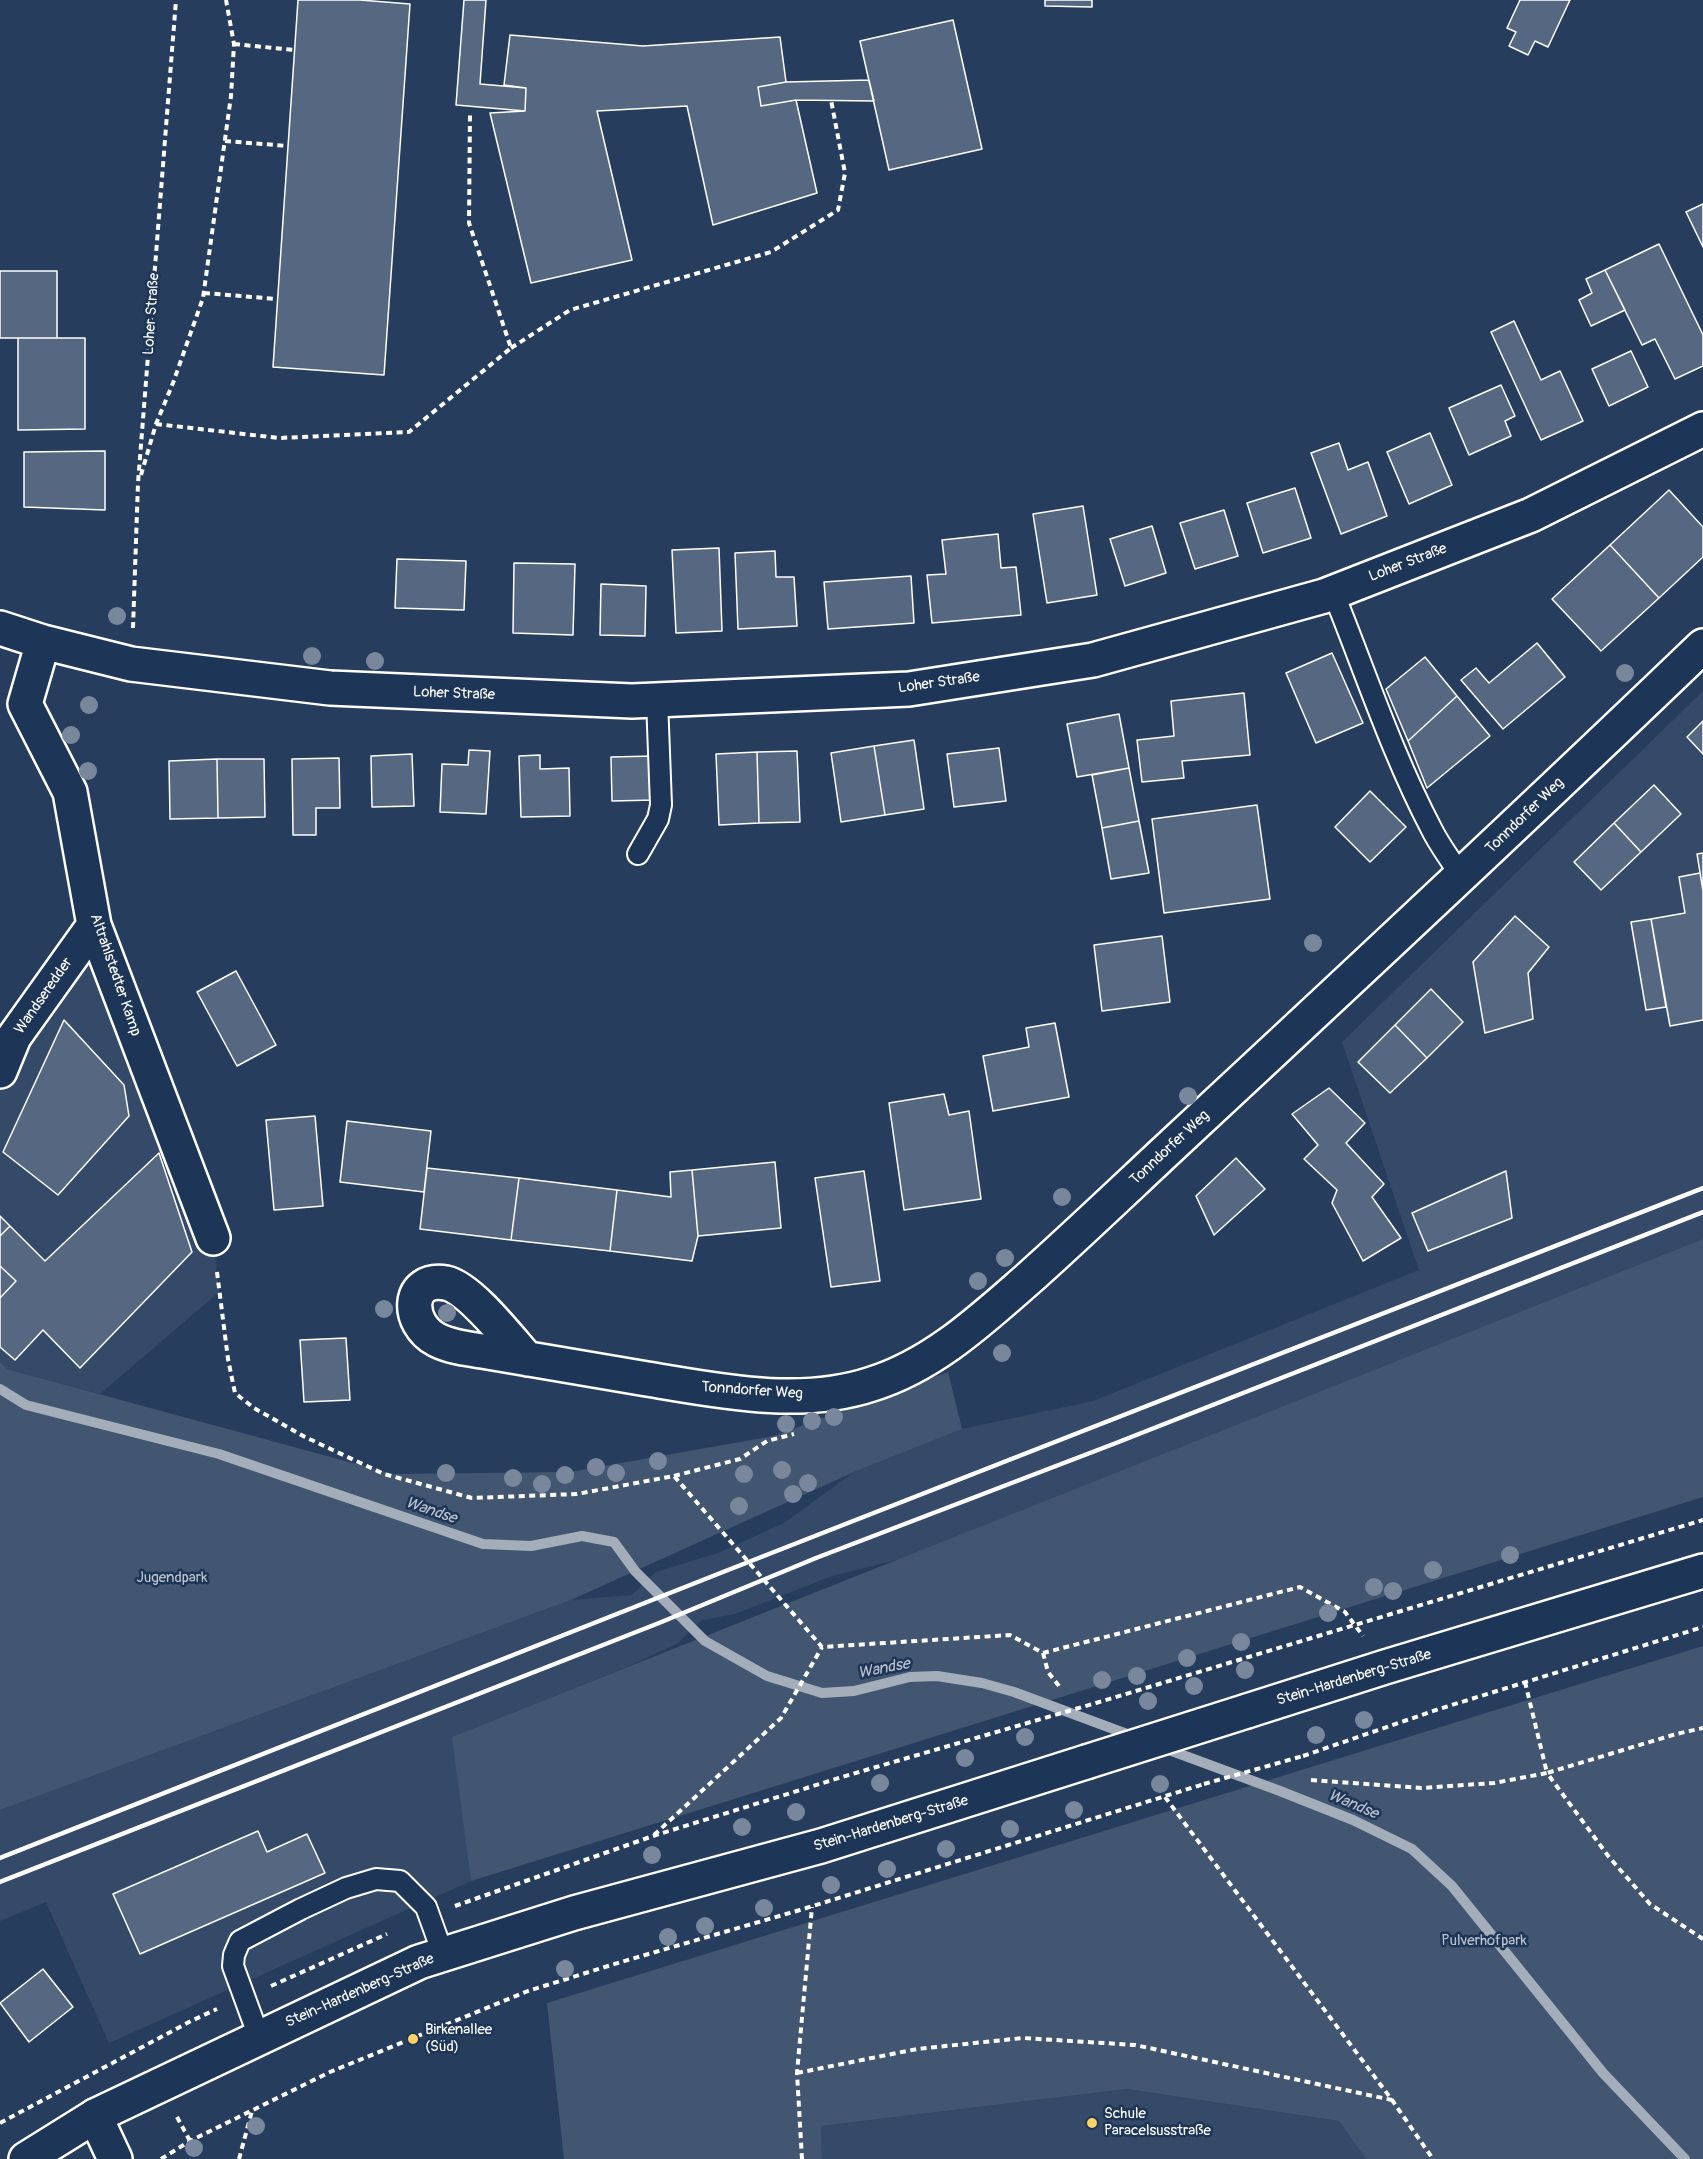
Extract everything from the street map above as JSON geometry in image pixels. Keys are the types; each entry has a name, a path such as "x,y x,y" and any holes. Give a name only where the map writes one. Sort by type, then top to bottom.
{"street":[{"name":"Loher Straße","path":"0,628 43,642 131,664 330,688 632,701 909,688 1093,660 1333,592 1531,515 1703,429"},
{"name":"Altrahlstedter Kamp","path":"43,642 25,705 70,792 94,925 213,1238"},
{"name":"Tonndorfer Weg","path":"527,1359 706,1389 768,1395 831,1394 870,1385 898,1374 940,1351 990,1312 1462,877 1703,646"},
{"name":"Wandseredder","path":"0,1071 14,1036 94,925"},
{"name":"Stein-Hardenberg-Straße","path":"26,2159 95,2116 419,1962 574,1913 821,1846 1385,1667 1703,1571"},
{"path":"95,2116 115,2159"}],"lane":[{"path":"1333,592 1380,716 1410,784 1432,832 1462,877"},
{"path":"638,854 658,819 661,805 657,700"},
{"path":"259,2037 233,1966 234,1955 240,1941 346,1888 376,1879 400,1881 426,1907 443,1954"}],"path":[{"name":"Loher Straße","path":"131,664 138,483 176,0"},
{"path":"138,483 156,424 173,383 204,292 231,96 234,44 226,0"},
{"path":"234,44 294,50"},
{"path":"156,424 279,438 409,432 511,348 570,310 771,252 838,210 845,173 831,100"},
{"path":"470,114 469,223 511,348"},
{"path":"225,141 288,146"},
{"path":"204,292 277,299"},
{"path":"213,1238 228,1359 235,1393 254,1408 305,1437 384,1474 472,1498 577,1494 674,1476 822,1647"},
{"path":"822,1647 781,1718 653,1836 1703,1520"},
{"path":"822,1647 1010,1635 1043,1653 1299,1587 1345,1612 1385,1667"},
{"path":"161,2159 190,2141 330,2072 528,1991 812,1907 1303,1756 1439,1709 1703,1628"},
{"path":"1043,1653 1048,1672 1059,1686"},
{"path":"1525,1682 1547,1773 1609,1857 1650,1904 1703,1939"},
{"path":"1311,1780 1421,1788 1494,1783 1547,1773 1703,1728"},
{"path":"1165,1797 1392,2100 1433,2159"},
{"path":"802,2159 797,2073 812,1907"},
{"path":"797,2073 917,2049 1023,2038 1135,2045 1392,2100"},
{"path":"239,2159 252,2110"}],"shaded area":[{"path":"1703,691 1703,1239 900,1559 832,1576 735,1614 702,1620 678,1643 627,1667 453,1737 471,1881 109,2043 46,1902 0,1921 0,1810 571,1600 632,1595 656,1572 718,1553 784,1523 854,1472 962,1429 1093,1401 1419,1270 1342,1042"},
{"path":"94,925 213,1237 219,1292 100,1394 7,1369 0,1362 0,1071"},
{"name":"Schule Paracelsusstraße","path":"1127,2089 1339,2121 1366,2159 822,2159 821,2126"}],"green space":[{"path":"1703,1239 1703,1497 471,1881 452,1737"},
{"name":"Jugendpark","path":"0,1362 7,1369 393,1474 570,1472 774,1436 948,1372 962,1429 854,1472 571,1600 0,1810"},
{"name":"Pulverhofpark","path":"1703,1646 1703,2159 1366,2159 1339,2121 1127,2089 821,2126 822,2159 564,2159 547,2003"}],"building":[{"path":"298,0 360,0 410,4 384,375 273,367"},
{"path":"464,0 486,0 480,84 526,88 525,111 456,105"},
{"path":"1045,0 1092,0 1092,7 1045,6"},
{"path":"1520,0 1570,0 1548,47 1535,41 1528,55 1509,46 1516,32 1507,28"},
{"path":"953,20 982,149 889,170 860,41"},
{"path":"510,35 643,46 780,37 786,82 758,87 761,106 796,100 817,193 713,225 687,106 597,111 632,260 531,283 490,113 525,111 526,88 504,85"},
{"path":"869,80 874,101 796,100 761,106 758,87 786,82"},
{"path":"1703,204 1703,247 1686,212"},
{"path":"1659,244 1703,335 1703,366 1675,379 1655,339 1642,345 1605,270"},
{"path":"1605,270 1625,310 1591,326 1579,300 1592,293 1586,279"},
{"path":"0,271 57,271 57,338 0,338"},
{"path":"1514,321 1541,380 1560,371 1583,421 1541,440 1491,332"},
{"path":"18,338 85,338 85,429 18,430"},
{"path":"1631,351 1648,387 1609,406 1592,369"},
{"path":"1501,385 1515,416 1505,421 1511,436 1469,455 1449,408"},
{"path":"1430,433 1452,485 1409,504 1387,452"},
{"path":"1339,443 1348,470 1368,462 1387,516 1341,534 1311,453"},
{"path":"105,451 105,510 24,507 24,452"},
{"path":"1295,488 1311,538 1263,553 1247,503"},
{"path":"1669,490 1703,527 1703,557 1659,598 1610,545"},
{"path":"1083,506 1097,595 1047,603 1033,514"},
{"path":"1224,510 1238,556 1195,569 1180,523"},
{"path":"1152,526 1166,573 1125,586 1110,539"},
{"path":"998,534 1001,568 1016,567 1021,615 932,623 927,575 946,574 942,540"},
{"path":"1610,545 1659,598 1601,651 1552,599"},
{"path":"719,548 722,631 676,633 672,550"},
{"path":"775,551 776,577 794,577 797,626 738,629 735,553"},
{"path":"397,559 466,561 464,610 395,608"},
{"path":"514,563 575,564 573,635 513,633"},
{"path":"911,576 914,623 828,629 824,582"},
{"path":"601,584 646,586 645,636 600,635"},
{"path":"1537,643 1565,677 1503,729 1461,680 1476,668 1489,683"},
{"path":"1332,653 1363,723 1316,743 1286,673"},
{"path":"1425,657 1457,696 1408,741 1386,689"},
{"path":"1244,693 1250,755 1182,761 1184,778 1142,782 1137,740 1174,736 1171,701"},
{"path":"1457,696 1490,736 1427,788 1408,741"},
{"path":"1119,714 1129,768 1077,777 1067,724"},
{"path":"1703,721 1703,754 1687,737"},
{"path":"914,740 924,809 885,815 874,746"},
{"path":"874,746 885,815 841,822 831,753"},
{"path":"999,748 1006,801 954,807 947,754"},
{"path":"469,750 490,751 486,814 440,812 442,764 468,765"},
{"path":"797,751 800,822 759,823 757,752"},
{"path":"757,752 759,823 719,825 716,754"},
{"path":"412,754 414,806 372,807 371,756"},
{"path":"540,755 540,769 569,768 570,816 521,817 519,756"},
{"path":"654,756 655,800 612,801 611,757"},
{"path":"339,758 340,808 316,808 316,835 293,835 292,759"},
{"path":"217,759 218,818 170,819 169,761"},
{"path":"217,759 264,759 265,817 218,818"},
{"path":"1129,768 1139,821 1102,828 1092,775"},
{"path":"1654,785 1681,814 1641,852 1614,823"},
{"path":"1370,791 1406,827 1370,862 1335,827"},
{"path":"1257,805 1270,899 1164,913 1152,819"},
{"path":"1139,821 1149,873 1111,879 1102,828"},
{"path":"1614,823 1641,852 1601,890 1574,862"},
{"path":"1703,853 1703,891 1697,854"},
{"path":"1700,873 1703,891 1703,1020 1670,1026 1651,919 1685,913 1679,877"},
{"path":"1515,916 1549,947 1528,973 1533,1019 1485,1033 1473,962"},
{"path":"1651,919 1666,1007 1646,1010 1631,922"},
{"path":"1162,936 1170,1002 1102,1011 1094,945"},
{"path":"236,971 276,1045 237,1066 197,992"},
{"path":"1431,989 1463,1022 1427,1058 1395,1025"},
{"path":"64,1020 124,1085 129,1116 58,1195 3,1152"},
{"path":"1055,1023 1069,1097 993,1111 983,1056 1029,1047 1026,1028"},
{"path":"1395,1025 1427,1058 1390,1093 1358,1062"},
{"path":"1329,1088 1365,1123 1346,1143 1384,1184 1372,1197 1401,1238 1363,1261 1332,1203 1337,1190 1304,1159 1318,1145 1292,1114"},
{"path":"944,1094 949,1115 969,1111 981,1199 904,1210 889,1103"},
{"path":"315,1116 323,1206 274,1210 266,1120"},
{"path":"347,1121 431,1131 424,1192 340,1182"},
{"path":"159,1153 192,1252 80,1368 43,1330 15,1360 0,1347 0,1298 16,1281 0,1266 0,1236 10,1226 45,1261"},
{"path":"1236,1158 1265,1189 1214,1235 1196,1196"},
{"path":"775,1162 781,1228 698,1236 692,1170"},
{"path":"427,1168 519,1178 511,1240 420,1229"},
{"path":"692,1170 698,1236 692,1261 610,1251 617,1190 671,1197 670,1172"},
{"path":"864,1171 880,1281 831,1287 815,1178"},
{"path":"1506,1171 1512,1218 1428,1251 1412,1213"},
{"path":"519,1178 617,1190 610,1251 511,1240"},
{"path":"0,1216 10,1226 0,1236"},
{"path":"0,1266 16,1281 0,1298"},
{"path":"346,1338 350,1400 304,1402 300,1340"},
{"path":"258,1831 267,1852 307,1834 325,1873 140,1954 113,1894"},
{"path":"43,1969 73,2007 29,2042 0,2003"}],"waterway":[{"name":"Wandse","path":"0,1389 26,1405 219,1454 483,1544 531,1546 582,1536 614,1542 635,1571 705,1641 767,1676 822,1693 854,1691 910,1677 937,1676 982,1683 1014,1692 1135,1737"},
{"name":"Wandse","path":"1161,1747 1353,1820 1412,1849 1452,1886 1603,2073 1685,2159"}],"railway":[{"path":"0,1858 1703,1188"},
{"path":"0,1882 659,1623 816,1558 1116,1443 1703,1212"}],"place":[{"name":"Birkenallee (Süd)","path":"413,2039"},
{"name":"Schule Paracelsusstraße","path":"1092,2123"}]}
